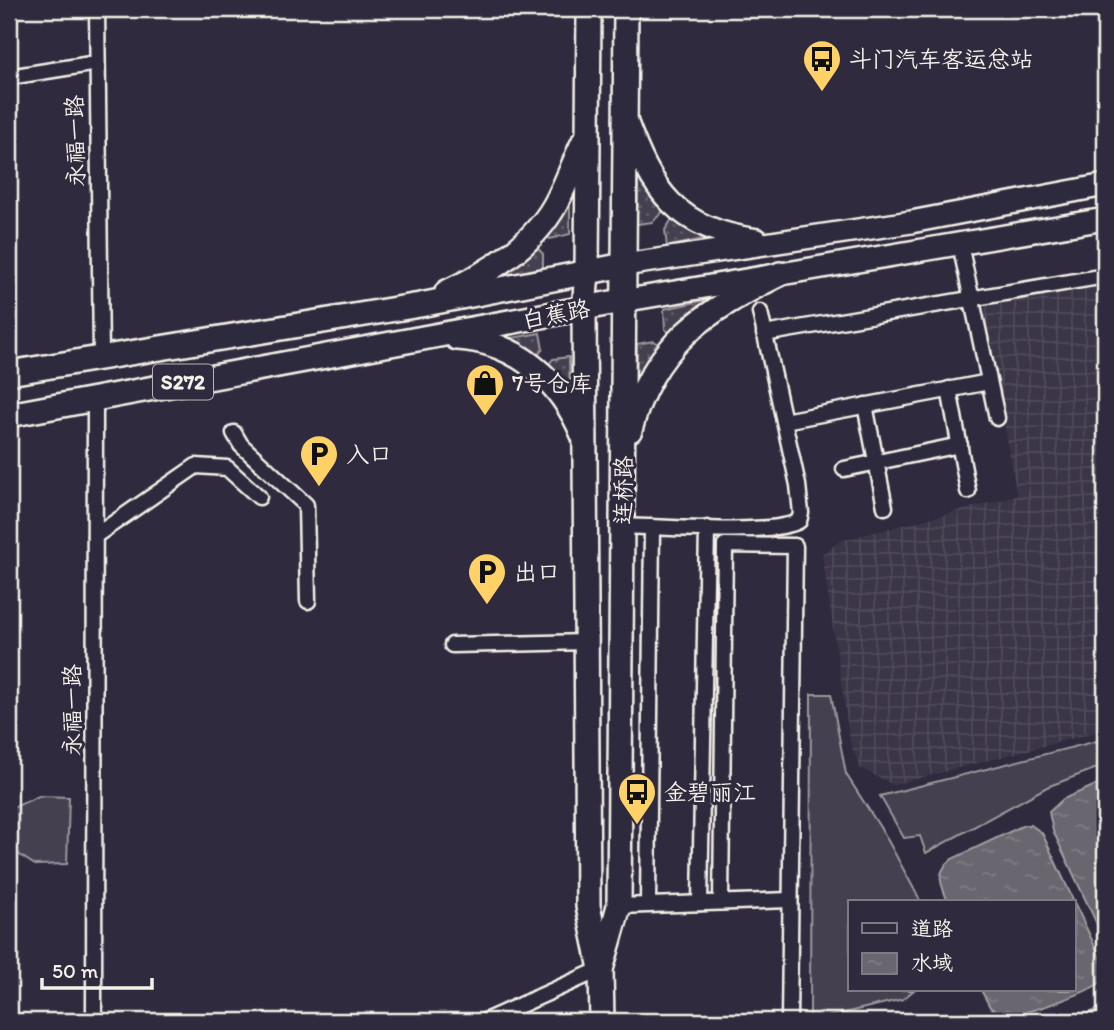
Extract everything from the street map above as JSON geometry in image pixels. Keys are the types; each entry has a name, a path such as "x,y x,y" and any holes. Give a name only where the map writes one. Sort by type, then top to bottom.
{"main road":[{"name":"连桥路","path":"589,9 587,272 584,309 587,906 601,969 602,1011"},
{"name":"连桥路","path":"601,969 619,906 626,9"},
{"path":"589,84 624,84"},
{"path":"624,116 645,164 674,208 683,215 721,231 745,239 774,243"},
{"path":"420,305 489,269 522,244 554,207 588,132"},
{"path":"624,265 911,222 1105,185"},
{"name":"白蕉路","path":"9,415 622,301 1105,219"},
{"name":"S272","path":"9,373 420,305 624,265"},
{"path":"624,454 633,418 644,391 675,341 714,310 780,274"},
{"path":"353,314 357,350"},
{"path":"431,337 467,338 500,346 518,355 542,374 562,396 576,419 586,444"},
{"path":"587,495 623,495"}],"street":[{"name":"永福一路","path":"97,9 102,357"},
{"path":"9,77 97,63"},
{"path":"960,244 997,418"},
{"path":"764,334 1105,276"},
{"path":"623,527 766,529 799,521 799,494 760,312"},
{"path":"784,421 989,382"},
{"path":"950,389 968,491"},
{"name":"永福一路","path":"94,1021 95,398"},
{"path":"865,405 885,507"},
{"path":"234,433 241,444 306,505 308,601"},
{"path":"844,469 960,446"},
{"path":"95,537 196,466 227,468 259,498"},
{"path":"648,904 652,527"},
{"path":"700,903 707,528"},
{"path":"721,902 725,545 795,545 789,1021"},
{"path":"452,645 587,642"},
{"path":"619,906 790,900"},
{"path":"485,1021 601,969"}],"shaded area":[{"path":"642,177 666,209 652,222 637,224 638,178"},
{"path":"570,195 570,234 550,239 544,233"},
{"path":"674,216 712,237 667,247 665,230"},
{"path":"534,244 543,254 543,271 493,281"},
{"path":"1105,281 1105,730 893,785 860,768 850,742 822,554 840,541 1017,496 983,302"},
{"path":"715,298 673,337 665,329 664,309"},
{"path":"540,333 543,349 534,360 501,340"},
{"path":"653,341 663,347 636,386 637,344"},
{"path":"569,357 570,394 545,369 553,359"},
{"path":"811,694 831,694 846,774 885,835 920,900 848,900 848,992 912,992 903,999 810,1021"},
{"path":"1105,739 1105,765 1047,787 926,853 920,836 904,838 880,796"},
{"path":"39,796 69,797 67,864 35,865 12,850 9,842 9,816 14,807"}],"water":[{"path":"1105,781 1105,941 1053,831 1049,812 1063,799"},
{"path":"1024,825 1031,825 1042,833 1073,900 947,900 941,884 941,874 952,859"},
{"path":"1076,906 1105,968 1105,978 1074,996 1005,1018 990,1007 982,992 1076,992"}],"waterway":[{"path":"1075,1021 1105,1007"}],"place":[{"name":"斗门汽车客运总站","path":"822,93"},
{"name":"7号仓库","path":"485,417"},
{"name":"入口","path":"319,488"},
{"name":"出口","path":"487,606"},
{"name":"金碧丽江","path":"637,826"}]}
